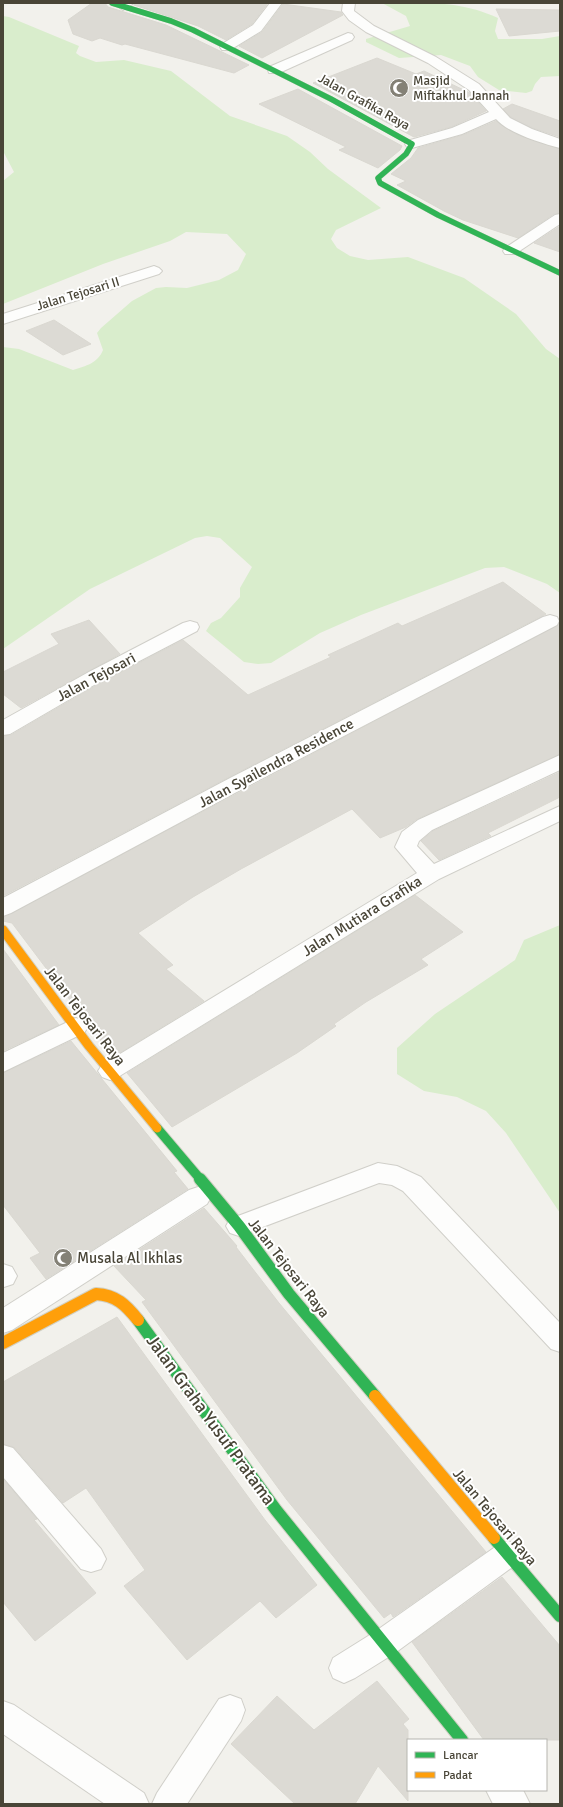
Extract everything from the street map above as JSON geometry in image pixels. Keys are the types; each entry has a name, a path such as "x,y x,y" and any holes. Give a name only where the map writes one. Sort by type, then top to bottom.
{"street":[{"path":"226,47 257,28 276,3"},
{"path":"350,3 348,11 354,17 370,29 432,60 474,87 505,120 527,132 560,144"},
{"name":"Jalan Grafika Raya","path":"121,4 171,21 345,104 412,144 410,151 383,172 378,178 380,183 438,215 510,251 560,273"},
{"path":"274,70 348,37"},
{"path":"412,144 457,131 497,113"},
{"path":"510,251 560,218"},
{"name":"Jalan Tejosari II","path":"3,319 154,271"},
{"name":"Jalan Syailendra Residence","path":"3,908 253,775 550,621"},
{"name":"Jalan Tejosari","path":"3,729 94,677 190,628"},
{"name":"Jalan Mutiara Grafika","path":"110,1071 431,874 406,847 410,837 425,825 560,762"},
{"path":"431,874 560,812"},
{"name":"Jalan Tejosari Raya","path":"3,930 110,1071 239,1226 290,1294 560,1616"},
{"path":"3,1063 76,1027"},
{"path":"239,1226 378,1173 397,1176 412,1184 560,1341"},
{"path":"3,1322 198,1197"},
{"name":"Jalan Graha Yusuf Pratama","path":"3,1343 96,1294 119,1297 127,1305 276,1510 461,1739"},
{"path":"4,1460 91,1559"},
{"path":"344,1668 384,1643 508,1554"},
{"path":"168,1804 230,1710"},
{"path":"3,1716 134,1804"},
{"path":"503,1791 514,1804"}],"green space":[{"path":"382,3 455,5 483,12 498,18 495,31 498,39 542,39 560,36 560,76 541,77 535,84 532,91 526,93 499,90 478,77 470,66 441,55 399,58 366,42 366,39 410,26 406,16"},
{"path":"3,16 9,17 79,46 76,53 96,62 124,60 171,71 230,116 287,136 310,152 328,169 381,208 336,230 331,239 337,248 350,256 368,260 408,257 464,278 516,314 546,349 560,359 560,593 547,584 504,567 485,568 361,615 320,633 271,663 258,664 244,662 206,631 211,623 221,618 240,597 240,588 252,567 220,538 207,536 195,538 90,589 3,649 3,347 19,349 73,370 87,365 95,361 103,350 97,333 132,301 156,288 187,288 219,280 238,270 246,254 227,234 186,232 170,241 103,264 3,304 3,181 14,172 3,151"},
{"path":"560,925 560,1213 506,1133 486,1111 457,1097 424,1091 397,1074 397,1048 435,1014 515,960 524,940"}],"building":[{"path":"92,3 105,3 108,7 166,25 249,65 234,73 125,44 122,45 100,38 92,41 73,34 68,20"},
{"path":"135,3 268,3 252,24 226,40 198,26 134,5"},
{"path":"283,4 341,12 343,15 262,58 239,46 262,32"},
{"path":"496,9 560,10 560,31 509,36"},
{"path":"377,58 416,74 424,71 470,93 486,111 451,127 414,137 313,83"},
{"path":"298,89 402,146 400,150 378,168 339,150 346,147 259,104"},
{"path":"512,104 560,121 560,137 533,128 511,117 503,109"},
{"path":"496,121 516,134 560,149 560,213 554,214 518,238 463,220 444,211 397,185 406,181 391,174 411,158 418,148 463,135"},
{"path":"560,226 560,252 534,243"},
{"path":"54,320 91,344 63,355 26,331"},
{"path":"503,582 546,614 231,776 3,896 3,736 11,735 102,682 183,640 248,695 331,657 328,655 398,623 402,626"},
{"path":"89,620 120,654 21,708 3,694 3,672 59,644 51,634"},
{"path":"559,624 560,754 417,819 406,827 380,838 352,809 241,869 193,897 138,933 173,965 166,969 204,1001 113,1057 12,923 3,921 3,917"},
{"path":"560,772 560,797 488,833 491,836 439,860 421,841 433,831"},
{"path":"415,895 463,932 421,959 428,965 366,1002 334,1024 336,1026 297,1053 172,1127 127,1073"},
{"path":"3,949 59,1025 3,1051"},
{"path":"71,1041 177,1171 174,1172 188,1189 46,1279 30,1258 40,1253 3,1205 3,1073"},
{"path":"204,1208 237,1246 236,1247 279,1303 486,1552 393,1617 391,1613 384,1618 287,1500 142,1302 146,1300 114,1266"},
{"path":"117,1317 265,1520 317,1585 276,1618 260,1601 187,1660 124,1586 145,1570 86,1488 63,1503 14,1447 3,1444 3,1382"},
{"path":"3,1479 37,1519 34,1520 96,1593 35,1641 3,1602"},
{"path":"502,1577 560,1646 560,1740 483,1739 412,1642"},
{"path":"377,1681 409,1719 403,1724 408,1730 408,1801 378,1766 355,1804 295,1804 231,1744 277,1696 314,1730"}],"traffic: fast":[{"path":"112,3 171,21 193,30 331,99 412,144 406,154 378,178 380,183 438,215 560,273"},
{"path":"157,1128 239,1226 289,1294 375,1396"},
{"path":"138,1320 276,1510 461,1739"},
{"path":"494,1538 560,1616"}],"traffic: slow":[{"path":"3,930 89,1046 157,1128"},
{"path":"3,1343 96,1294 110,1296 120,1301 138,1320"},
{"path":"375,1396 494,1538"}],"place":[{"name":"Masjid Miftakhul Jannah","path":"399,88"},
{"name":"Musala Al Ikhlas","path":"63,1258"}]}
